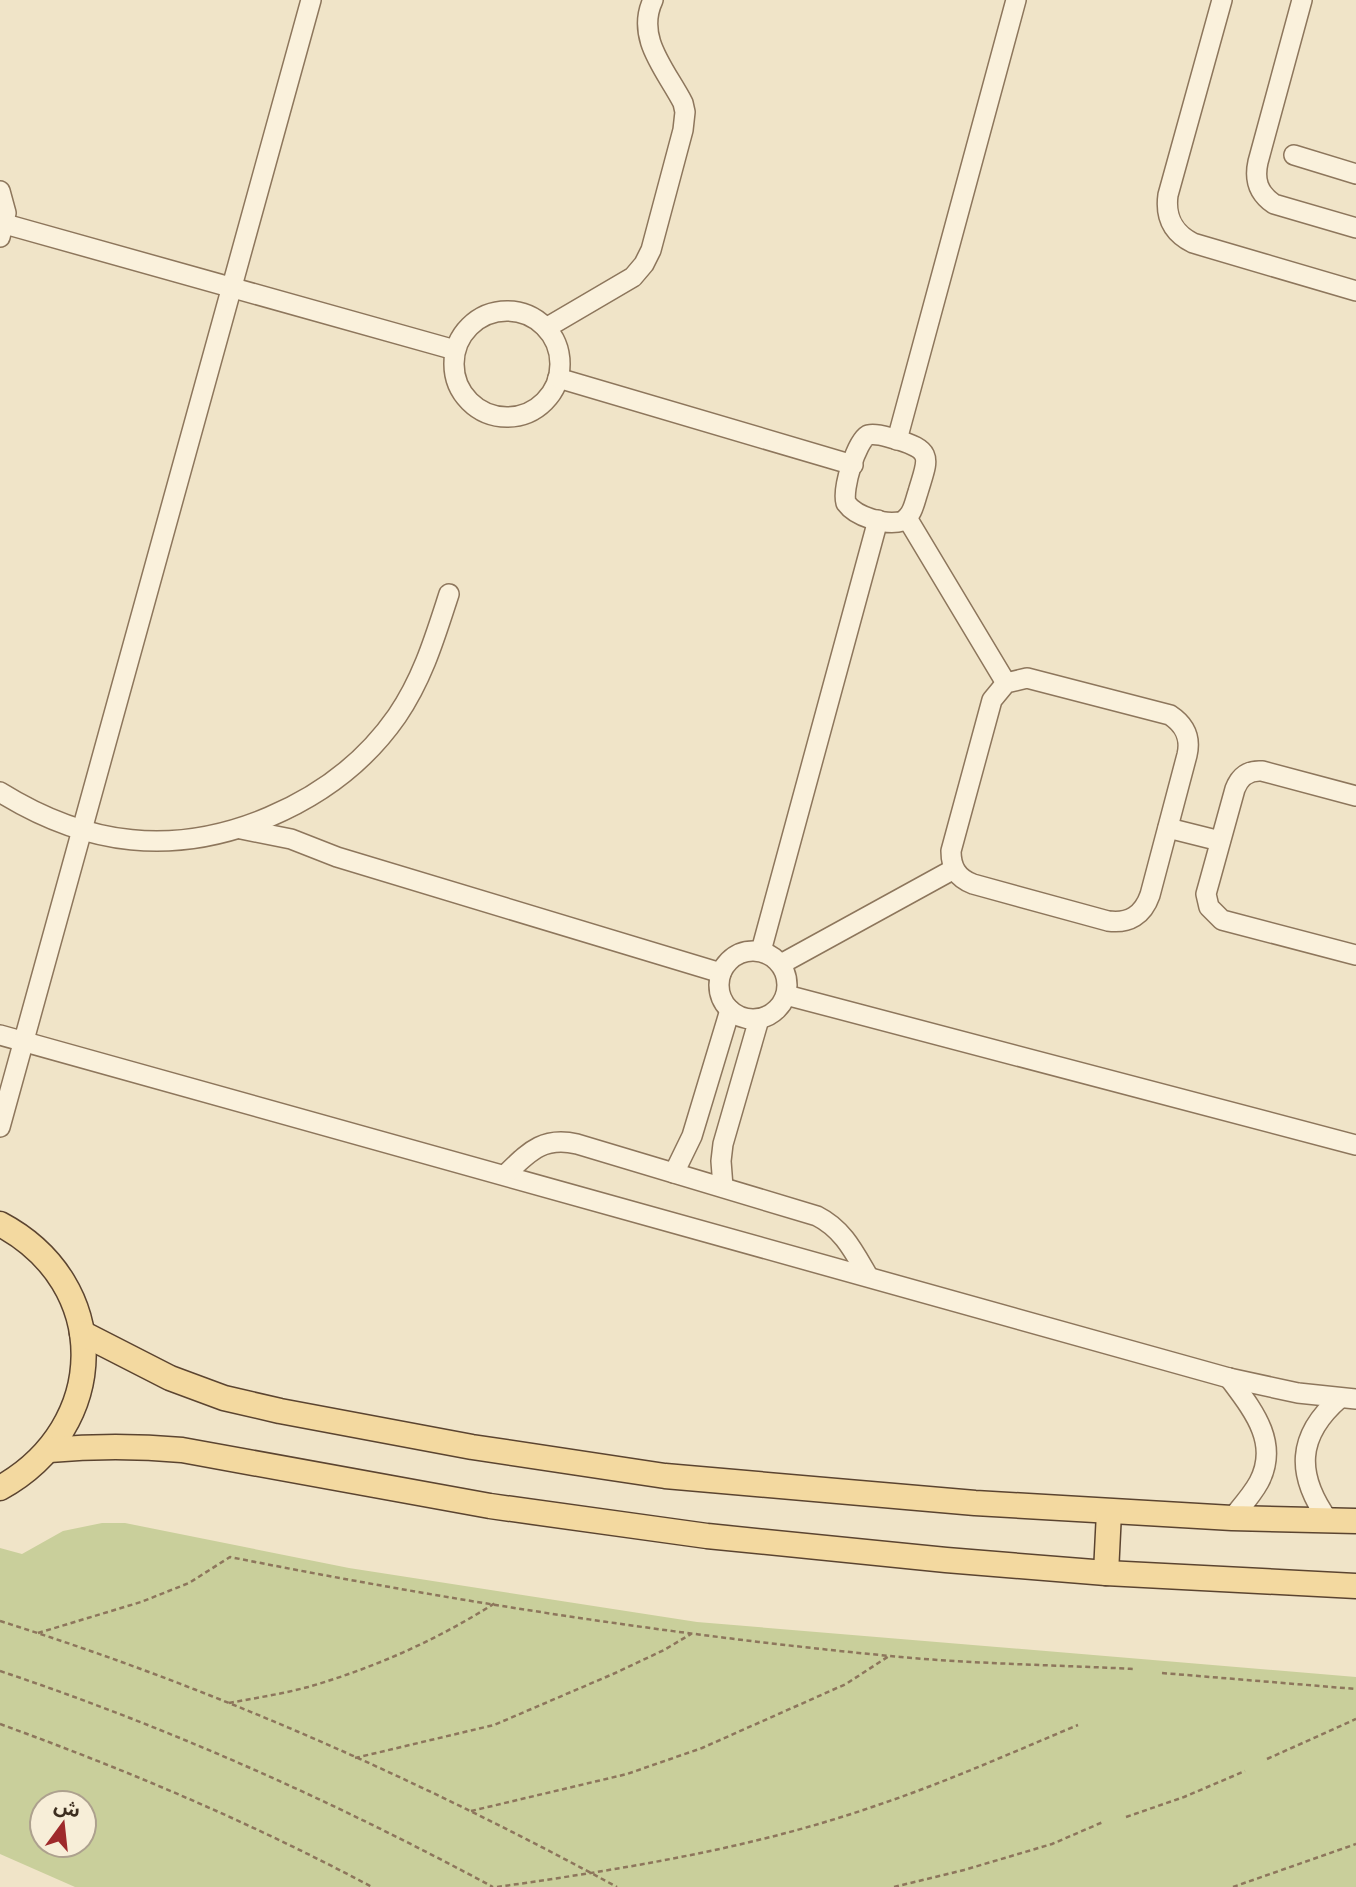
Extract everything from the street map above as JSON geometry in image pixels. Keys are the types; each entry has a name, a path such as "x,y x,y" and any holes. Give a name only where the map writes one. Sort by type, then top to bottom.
{"main road":[{"path":"0,1221 27,1240 49,1261 71,1295 82,1333 83,1364 78,1395 62,1433 49,1450 18,1478 0,1488"},
{"path":"82,1333 170,1378 224,1398 472,1447 678,1477 975,1503 1232,1518 1356,1521"},
{"path":"49,1450 116,1446 182,1450 382,1488 598,1522 824,1549 1106,1573 1356,1586"},
{"path":"1106,1573 1109,1512"}],"street":[{"path":"0,1127 311,0"},
{"path":"546,328 634,276 651,250 683,130 685,112 679,95 648,39 646,24 653,0"},
{"path":"897,440 1016,0"},
{"path":"1222,0 1168,195 1169,219 1178,233 1193,243 1356,290"},
{"path":"1302,0 1258,162 1257,183 1263,195 1274,204 1356,228"},
{"path":"1294,155 1356,174"},
{"path":"0,191 5,203 3,231 231,288 455,350"},
{"path":"499,311 519,312 546,328 557,346 560,367 549,396 534,409 515,416 495,415 475,406 461,391 454,371 455,350 464,331 471,324 499,311"},
{"path":"558,377 853,465"},
{"path":"868,435 897,440 918,447 926,459 913,509 907,518 897,523 878,520 853,511 846,503 845,492 860,441 868,435"},
{"path":"907,518 1006,683"},
{"path":"761,951 878,520"},
{"path":"0,792 42,816 83,831 152,841 201,838 241,829 299,805 352,766 397,716 424,669 449,594"},
{"path":"1019,678 1034,679 1177,719 1186,732 1189,748 1168,828 1147,903 1138,915 1124,921 1108,921 973,884 962,878 954,869 951,851 995,693 1006,683 1019,678"},
{"path":"1356,796 1262,771 1252,771 1243,776 1237,784 1206,894 1209,907 1217,917 1228,922 1356,956"},
{"path":"299,805 300,825 308,845"},
{"path":"1168,828 1220,841"},
{"path":"241,829 275,835 337,857 721,973"},
{"path":"781,964 954,869"},
{"path":"761,951 776,958 781,964 787,979 786,995 779,1008 759,1019 743,1018 724,1004 719,989 721,973 730,959 737,954 761,951"},
{"path":"786,995 1356,1145"},
{"path":"674,1173 695,1126 730,1010"},
{"path":"723,1187 720,1161 759,1019"},
{"path":"0,1035 1228,1378 1268,1388 1348,1399"},
{"path":"695,1126 712,1125 726,1136"},
{"path":"505,1175 534,1149 550,1142 577,1144 825,1220 845,1237 868,1276"},
{"path":"1228,1378 1259,1421 1266,1446 1263,1472 1258,1484 1232,1518"},
{"path":"1328,1520 1310,1491 1306,1478 1306,1449 1325,1411 1348,1399"}],"path":[{"path":"38,1633 141,1602 189,1583 230,1558 353,1581 694,1632 891,1655 1134,1669"},
{"path":"229,1703 307,1687 364,1668 420,1645 495,1603"},
{"path":"0,1621 229,1703 471,1811 617,1887"},
{"path":"355,1758 494,1725 613,1674 664,1650 694,1632"},
{"path":"471,1811 545,1796 627,1774 702,1748 846,1684 891,1655"},
{"path":"0,1671 49,1687 202,1747 320,1800 495,1887 682,1856 755,1840 874,1807 972,1770 1078,1725"},
{"path":"1162,1673 1356,1689"},
{"path":"1267,1759 1356,1719"},
{"path":"0,1724 114,1767 224,1814 372,1887"},
{"path":"1126,1817 1184,1797 1245,1771"},
{"path":"894,1887 1052,1844 1103,1822"},
{"path":"1233,1887 1356,1844"}],"green space":[{"path":"102,1523 125,1523 349,1568 697,1622 1356,1677 1356,1887 75,1887 0,1854 0,1548 22,1554 63,1531"}]}
